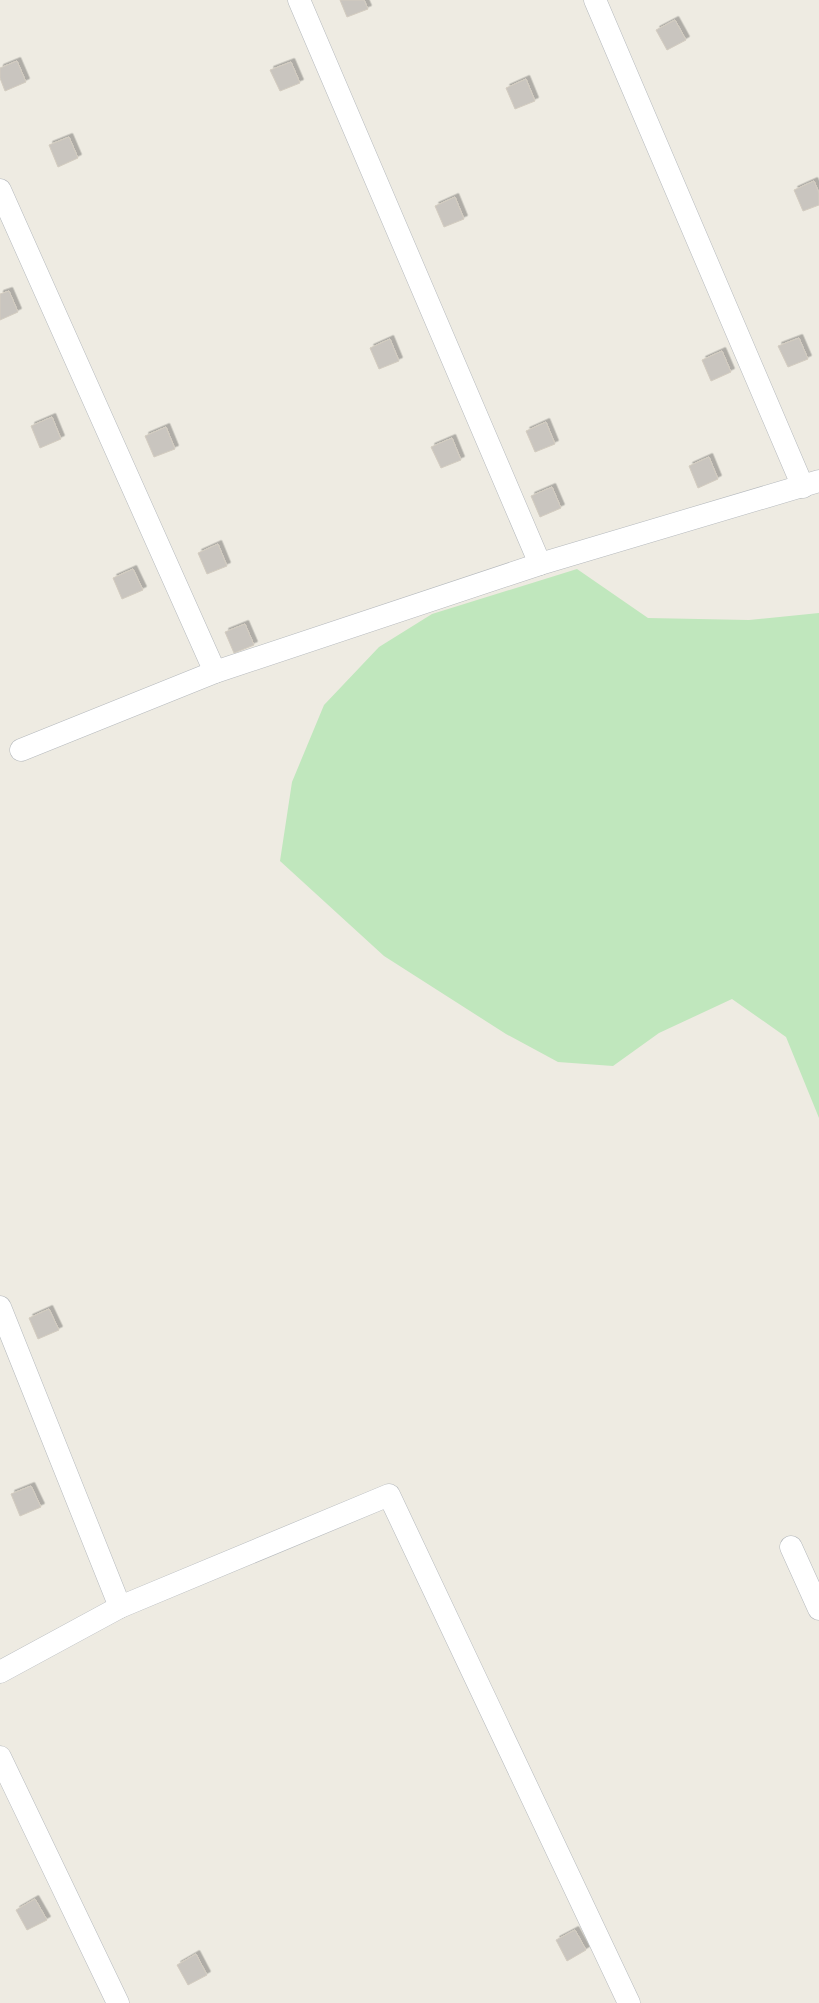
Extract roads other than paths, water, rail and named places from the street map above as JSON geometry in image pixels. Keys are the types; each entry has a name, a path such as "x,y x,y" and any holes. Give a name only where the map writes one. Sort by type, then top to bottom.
{"lane":[{"path":"299,0 540,564"},
{"path":"21,750 215,672 540,564 811,484 595,0"},
{"path":"0,190 215,672"},
{"path":"0,1307 120,1607"},
{"path":"0,1672 120,1607 389,1495 629,2003"},
{"path":"791,1547 819,1609"},
{"path":"0,1757 118,2003"}]}
